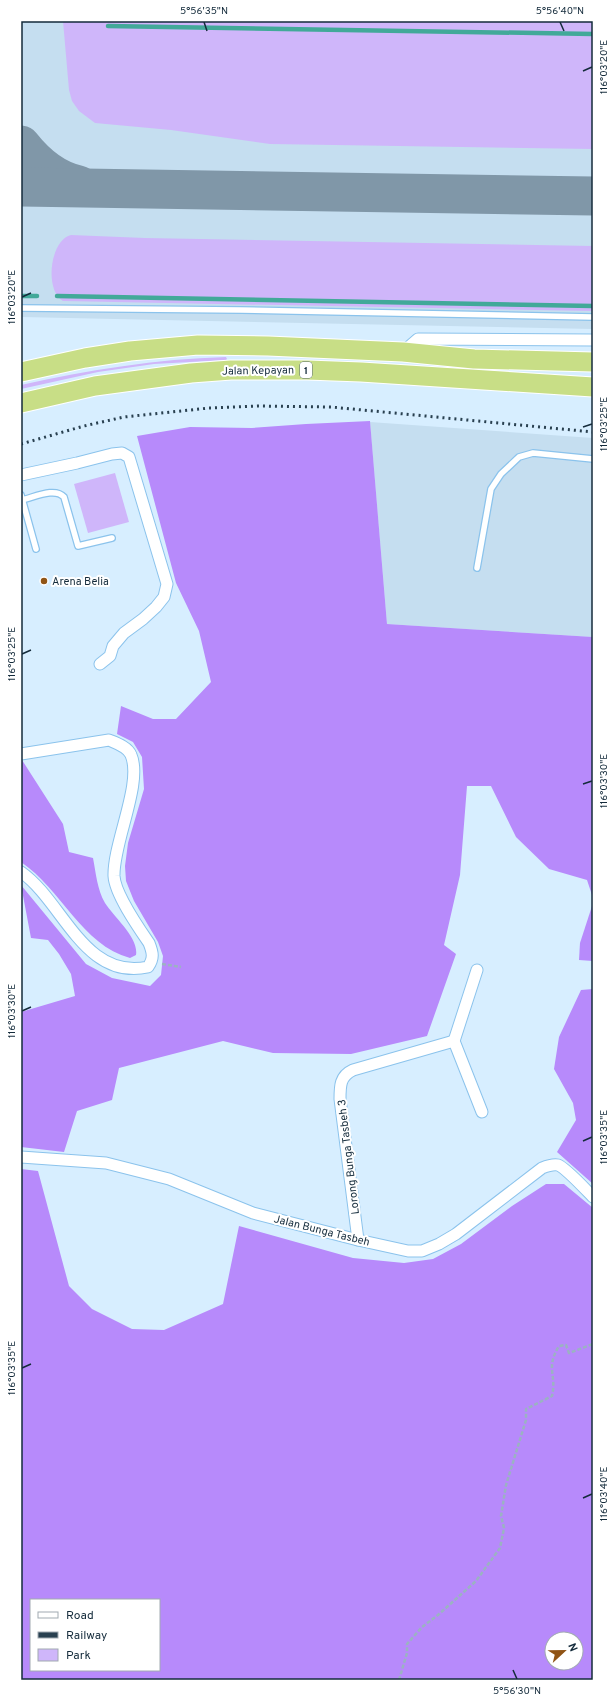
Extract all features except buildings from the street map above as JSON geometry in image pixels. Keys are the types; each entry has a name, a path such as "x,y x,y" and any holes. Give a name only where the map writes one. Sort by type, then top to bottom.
{"highway":[{"name":"Jalan Kepayan","path":"21,372 85,358 130,351 198,345 268,346 403,352 474,359 593,362"},
{"name":"Jalan Kepayan","path":"21,403 96,386 191,373 238,370 361,372 593,388"}],"street":[{"path":"403,352 418,338 593,340"},
{"path":"21,475 112,454 122,453 129,457 167,584 164,597 143,619 124,633 113,646 110,656 100,664"},
{"path":"21,754 109,740 122,746 131,754 134,777 114,875 116,887 149,944 153,953 153,960 148,967 135,970 118,967 98,958 82,943 38,888 21,872"},
{"path":"477,970 454,1041 482,1112"},
{"name":"Lorong Bunga Tasbeh 3","path":"358,1240 340,1099 341,1080 346,1074 353,1070 454,1041"},
{"name":"Jalan Bunga Tasbeh","path":"21,1157 106,1163 169,1179 253,1213 358,1240 408,1251 422,1251 439,1244 456,1234 542,1168 550,1165 557,1165 563,1169 593,1198"}],"lane":[{"path":"21,308 249,310 593,317"},
{"path":"477,568 491,490 501,474 519,457 533,453 593,459"},
{"path":"36,549 22,498 55,492 61,493 64,497 78,546 112,538"}],"path":[{"path":"153,960 163,965 181,967"},
{"path":"399,1680 407,1653 407,1644 422,1627 438,1615 476,1581 500,1548 504,1528 501,1516 506,1484 526,1420 526,1409 552,1396 554,1386 551,1370 553,1356 559,1346 566,1345 569,1353 593,1344"}],"shaded area":[{"path":"21,21 593,21 593,329 21,317"},
{"path":"370,421 387,624 593,637 593,898 587,880 549,869 516,837 491,786 467,786 460,875 444,945 456,954 427,1036 351,1054 273,1053 223,1041 119,1068 112,1100 77,1111 64,1152 21,1147 21,1012 75,996 71,974 59,954 48,940 31,938 21,885 86,964 112,978 150,986 161,975 163,956 158,942 134,901 126,881 125,866 128,843 144,789 142,757 133,742 117,734 121,706 153,719 176,719 211,682 199,631 176,583 137,436 190,427 252,428"},
{"path":"370,422 593,438 593,637 387,624"},
{"path":"22,760 63,824 69,852 93,858 102,898 130,935 136,948 136,955 130,958 113,951 98,941 72,915 35,873 21,862"},
{"path":"593,903 593,961 579,960 580,943"},
{"path":"593,989 593,1184 557,1152 576,1120 573,1103 554,1069 559,1037 581,990"},
{"path":"21,1169 38,1171 69,1286 92,1309 132,1329 164,1330 223,1304 239,1226 353,1258 404,1263 433,1259 461,1244 512,1206 546,1184 564,1184 593,1208 593,1680 21,1680"}],"green space":[{"path":"63,21 593,21 593,149 270,144 171,130 95,123 79,111 72,101 69,90"},
{"path":"71,235 145,238 593,246 593,311 63,301 57,295 53,287 52,266 54,255 58,246 64,239"},
{"path":"226,357 226,360 154,364 98,372 21,389 21,385 97,370 174,360"},
{"path":"115,473 129,522 88,533 74,484"}],"waterway":[{"path":"108,26 593,34"},
{"path":"21,296 37,296"},
{"path":"57,296 593,306"}],"taxiway":[{"path":"21,145 33,159 54,175 70,183 79,185"},
{"path":"21,187 593,196"}],"railway":[{"path":"21,444 84,426 124,417 209,408 258,406 331,407 593,432"}],"place":[{"name":"Arena Belia","path":"44,581"}]}
